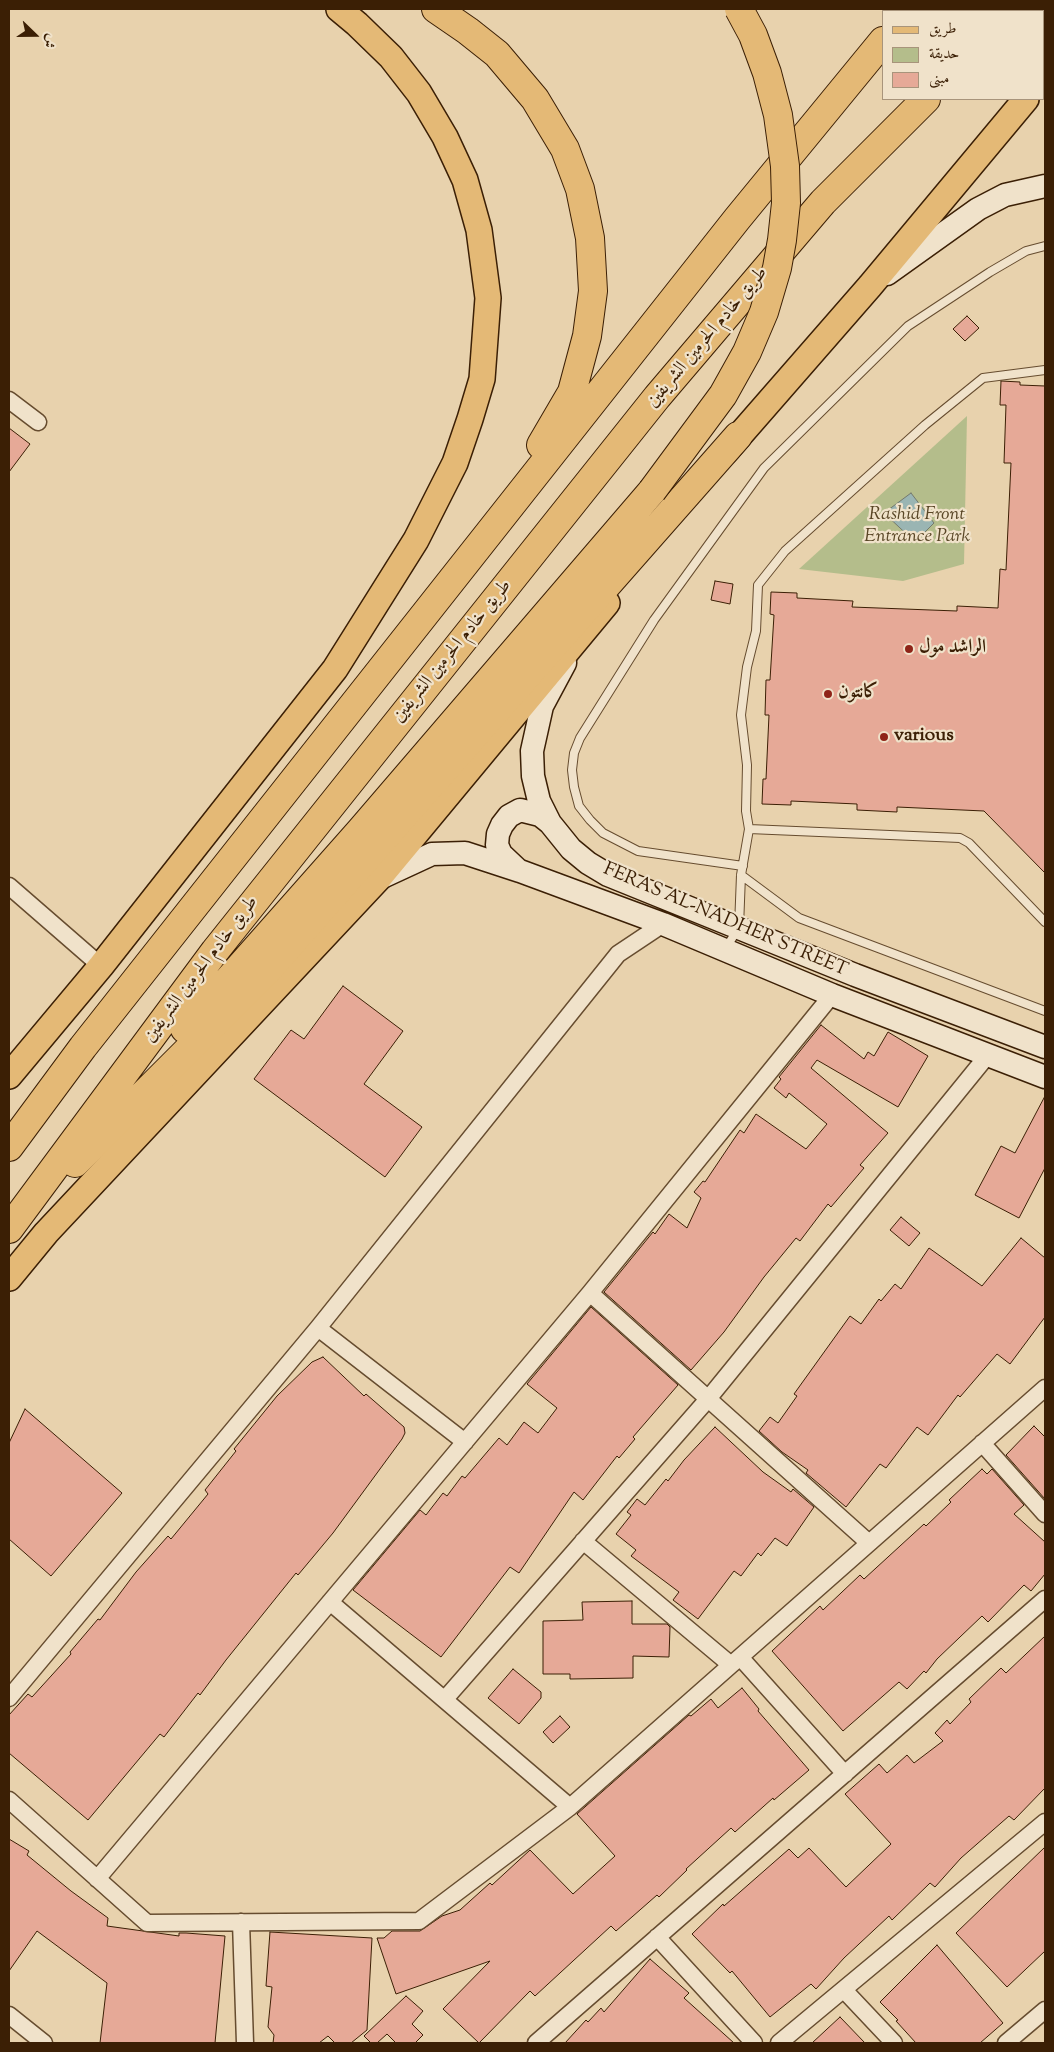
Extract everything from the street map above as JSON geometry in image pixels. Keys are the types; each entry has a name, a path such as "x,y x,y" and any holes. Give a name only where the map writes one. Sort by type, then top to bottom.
{"highway":[{"path":"436,9 468,31 496,54 535,99 565,149 580,189 590,238 593,291 588,336 572,392 528,468 447,586"},
{"path":"9,1229 360,830 652,490 722,395 746,352 764,312 777,268 786,203 785,166 778,114 767,73 739,9"},
{"path":"9,1147 83,1047 737,219 882,41"},
{"name":"طريق خادم الحرمين الشريفين","path":"9,1229 215,951 657,397 824,202 925,100"},
{"path":"9,1229 267,971 738,436"},
{"path":"9,1118 83,1047"}],"main road":[{"path":"9,1076 101,966 335,669 416,540 455,463 470,419 482,379 488,298 479,230 465,180 445,136 419,93 391,56 339,9"},
{"path":"9,1278 46,1233 378,878 580,638 738,436 870,286 1025,100"}],"street":[{"path":"870,286 978,209 1005,195 1045,186"},
{"path":"9,400 38,422"},
{"name":"FERAS AL-NADHER STREET","path":"580,638 542,706 532,752 533,776 539,801 550,822 571,849 588,863 608,875 739,926 855,975 1045,1047"},
{"path":"520,871 500,854 497,845 498,834 502,824 508,816 520,810 540,815 550,822"},
{"name":"FERAS AL-NADHER STREET","path":"378,878 432,854 465,853 520,871 663,924 832,995 1045,1077"},
{"path":"9,886 101,966"},
{"path":"9,1698 318,1328 618,954 663,924"},
{"path":"97,1879 590,1293 832,995"},
{"path":"445,1699 708,1399 988,1056"},
{"path":"590,1293 869,1543"},
{"path":"318,1328 465,1442"},
{"path":"9,1800 147,1923 419,1921 570,1807 1045,1388"},
{"path":"982,1443 1045,1514"},
{"path":"583,1542 735,1661 845,1774"},
{"path":"536,2043 1045,1599"},
{"path":"330,1602 570,1807"},
{"path":"779,2043 1045,1822"},
{"path":"241,1922 245,2043"},
{"path":"657,1937 754,2043"},
{"path":"844,1990 894,2043"},
{"path":"1006,2043 1045,2010"},
{"path":"9,2015 44,2043"}],"lane":[{"path":"743,866 638,851 603,833 580,806 574,788 574,753 580,738 654,620 764,468 908,326 968,285 1026,251 1045,246"},
{"path":"726,949 739,926 742,875 749,829 746,811 747,765 741,715 747,667 756,631 758,585 785,551 925,425 983,378 1045,370"},
{"path":"749,829 960,838 969,843 1045,922"},
{"path":"742,875 799,918 1045,1010"}],"green space":[{"name":"Rashid Front Entrance Park","path":"967,416 964,564 903,581 799,569"}],"water":[{"path":"911,493 934,523 915,542 884,513"}],"building":[{"path":"967,316 979,328 965,341 953,329"},
{"name":"الراشد مول","path":"1001,381 1020,382 1020,385 1045,386 1045,873 984,811 897,807 897,812 857,810 857,804 791,801 791,805 762,804 763,779 766,779 769,715 765,715 766,680 770,680 774,615 770,614 771,592 797,593 797,598 853,601 852,607 957,611 957,606 998,608 1000,569 1006,570 1011,463 1004,463 1006,405 1000,405"},
{"path":"9,428 30,444 9,472"},
{"path":"715,581 733,584 730,604 711,600"},
{"path":"343,986 403,1031 364,1084 422,1127 385,1177 254,1079 291,1030 304,1039"},
{"path":"821,1025 864,1059 868,1052 874,1056 888,1032 928,1056 898,1107 817,1060 811,1068 888,1133 860,1165 864,1168 831,1207 828,1204 800,1241 796,1238 764,1277 724,1332 691,1370 604,1292 653,1232 655,1234 669,1214 687,1228 701,1198 694,1192 703,1181 705,1182 740,1130 744,1133 756,1114 806,1149 827,1124 789,1093 786,1098 774,1088 781,1079 779,1077"},
{"path":"1045,1096 1045,1168 1019,1218 975,1195 1001,1146 1015,1153"},
{"path":"901,1217 920,1233 909,1246 890,1230"},
{"path":"1021,1238 1045,1258 1045,1317 1010,1364 997,1354 960,1397 958,1395 928,1435 917,1427 886,1468 880,1464 846,1507 806,1473 808,1470 782,1452 759,1431 770,1417 778,1423 797,1396 794,1394 850,1316 861,1324 879,1299 881,1301 895,1284 901,1289 929,1248 982,1286"},
{"path":"591,1307 678,1385 633,1437 635,1439 619,1458 617,1456 583,1500 574,1492 519,1573 510,1567 441,1657 353,1590 420,1510 426,1515 443,1493 447,1496 462,1476 465,1478 499,1438 507,1445 524,1422 538,1433 557,1408 527,1384"},
{"path":"323,1357 364,1396 366,1394 404,1427 405,1433 402,1439 333,1533 298,1575 296,1573 200,1695 198,1693 164,1737 160,1734 88,1820 9,1753 9,1715 28,1694 32,1697 71,1654 70,1652 98,1619 100,1620 136,1572 168,1536 171,1539 208,1494 205,1490 236,1451 234,1449 277,1396 312,1362"},
{"path":"25,1409 122,1493 51,1576 9,1539 9,1443"},
{"path":"1034,1426 1045,1437 1045,1499 1006,1455"},
{"path":"715,1427 763,1472 791,1492 793,1489 814,1507 787,1546 775,1538 761,1556 758,1553 741,1576 734,1571 698,1619 673,1600 679,1592 631,1556 636,1550 616,1534 631,1515 627,1512 637,1499 645,1505 666,1479 668,1481 684,1460"},
{"path":"982,1469 987,1474 992,1469 1024,1505 1014,1514 1045,1542 1045,1574 1031,1591 1024,1585 988,1622 982,1616 937,1659 926,1673 924,1671 907,1689 899,1682 843,1731 772,1651 820,1606 823,1610 860,1575 864,1579 924,1524 926,1526 951,1502 949,1500"},
{"path":"632,1601 632,1624 667,1624 670,1627 669,1657 633,1656 633,1678 570,1679 570,1674 543,1674 543,1621 583,1620 582,1602"},
{"path":"1045,1636 1045,1788 1014,1820 1009,1816 961,1858 935,1887 930,1883 892,1920 889,1916 844,1958 816,1989 811,1984 770,2017 732,1971 730,1973 692,1934 723,1904 724,1906 789,1849 798,1858 809,1848 846,1887 891,1844 845,1794 879,1764 887,1773 907,1755 914,1763 943,1741 935,1733 947,1720 950,1724 971,1702 969,1699 1001,1668 1006,1673"},
{"path":"513,1669 541,1692 541,1698 519,1724 488,1698"},
{"path":"742,1688 759,1709 758,1711 809,1770 774,1800 773,1798 735,1832 731,1828 686,1869 659,1897 657,1895 616,1931 611,1926 535,1996 530,1991 479,2043 443,2009 490,1961 396,1994 377,1938 384,1938 392,1931 420,1931 442,1916 460,1910 490,1883 492,1885 530,1850 573,1894 615,1856 577,1814 689,1715 691,1716 711,1699 718,1708"},
{"path":"560,1716 570,1727 553,1743 543,1732"},
{"path":"9,1839 29,1851 27,1855 108,1918 107,1926 179,1936 179,1933 186,1933 225,1936 215,2043 100,2043 107,1983 37,1931 9,1971"},
{"path":"1045,1847 1045,1951 1007,1987 956,1933"},
{"path":"270,1932 372,1938 367,2030 351,2043 335,2043 328,2036 319,2043 273,2043 274,2035 268,2027 272,1987 266,1986"},
{"path":"937,1945 1003,2023 980,2043 916,2043 896,2021 898,2020 880,2002"},
{"path":"650,1959 689,1993 684,1998 734,2043 565,2043 586,2020 588,2022 601,2008 604,2012"},
{"path":"406,1996 423,2011 412,2024 423,2035 415,2043 396,2043 387,2034 377,2043 371,2043 364,2036"},
{"path":"840,2017 865,2043 812,2043"}],"place":[{"name":"الراشد مول","path":"909,649"},
{"name":"كانتون","path":"828,694"},
{"name":"various","path":"884,737"}]}
